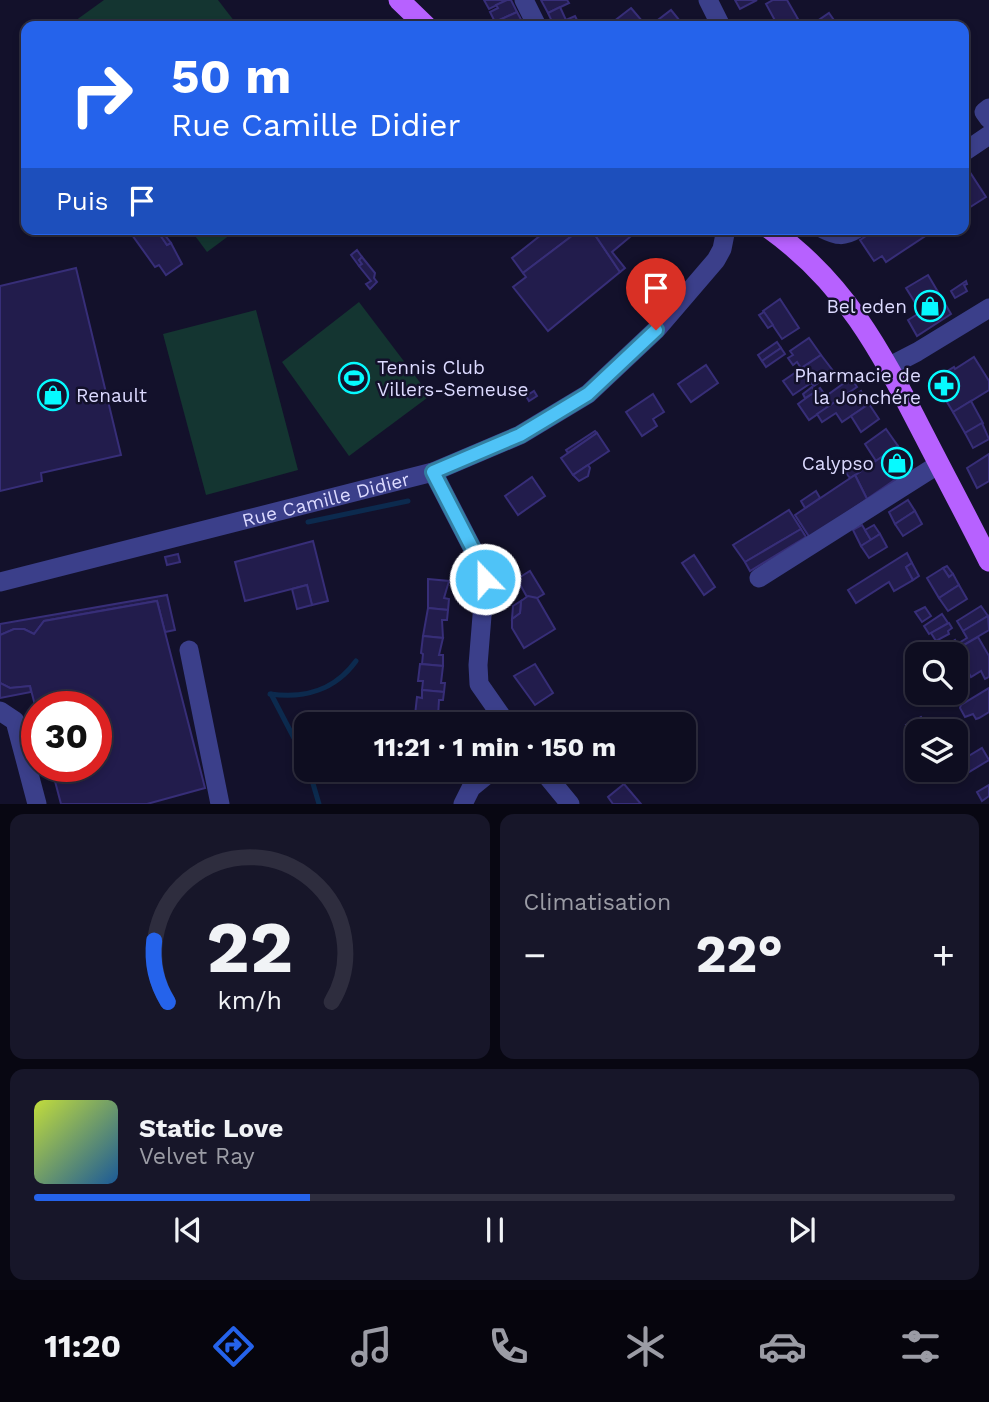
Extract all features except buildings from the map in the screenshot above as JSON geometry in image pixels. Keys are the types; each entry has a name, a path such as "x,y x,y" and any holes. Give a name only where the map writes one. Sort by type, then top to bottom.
{"main road":[{"path":"399,0 421,21"},
{"path":"778,235 804,256 855,312 888,367 989,561"}],"street":[{"path":"523,0 534,21"},
{"path":"708,0 718,21"},
{"path":"989,108 984,111 989,119"},
{"path":"969,149 989,135"},
{"name":"Rue Camille Didier","path":"0,582 433,472 520,435 588,394 656,330 716,260 725,235"},
{"path":"888,367 989,308"},
{"path":"759,578 939,464"},
{"path":"433,472 480,563 485,579 479,684 499,712"},
{"path":"189,650 220,803"},
{"path":"0,712 15,721 37,803"},
{"path":"463,803 471,788 478,782"},
{"path":"552,782 570,803"}],"green space":[{"path":"104,0 218,0 234,21 75,21"},
{"path":"194,235 230,235 207,252"},
{"name":"Tennis Club Villers-Semeuse","path":"359,302 428,393 425,395 427,398 349,456 282,362"},
{"path":"256,310 298,470 206,495 163,334"}],"waterway":[{"path":"308,522 408,501"},
{"path":"270,694 295,695 329,686 356,661"},
{"path":"271,694 294,738"},
{"path":"313,782 319,804"}],"place":[{"name":"Bel eden","path":"930,306"},
{"name":"Tennis Club Villers-Semeuse","path":"354,378"},
{"name":"Pharmacie de la Jonchére","path":"944,386"},
{"name":"Renault","path":"53,395"},
{"name":"Calypso","path":"897,463"}],"route":[{"path":"485,579 480,563 433,472 520,435 588,394 656,330"}]}
